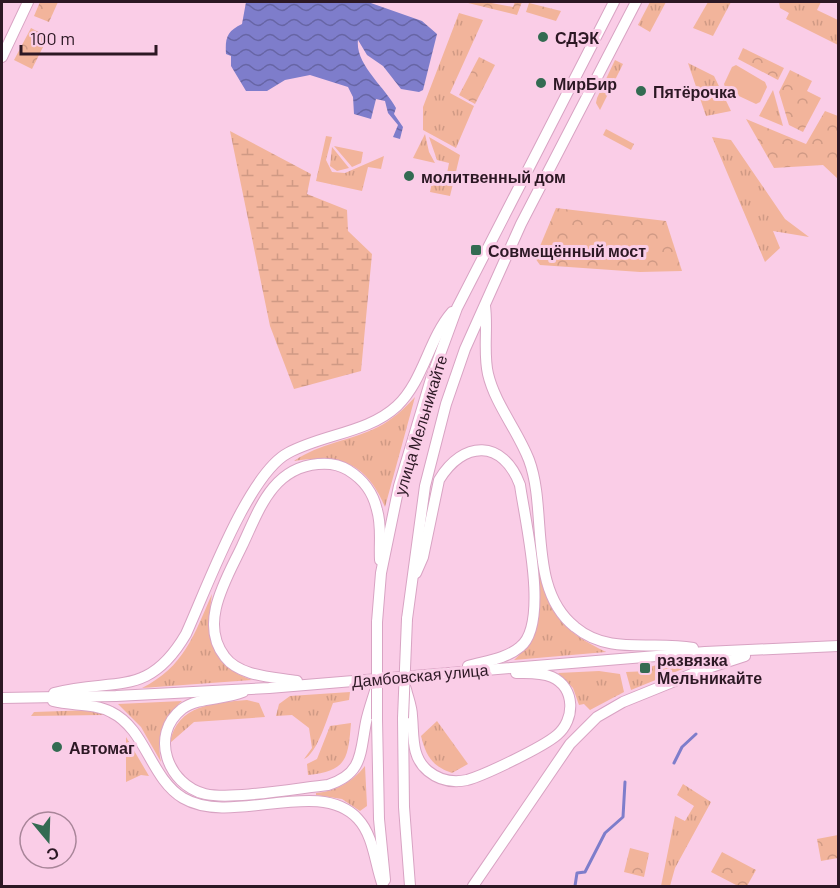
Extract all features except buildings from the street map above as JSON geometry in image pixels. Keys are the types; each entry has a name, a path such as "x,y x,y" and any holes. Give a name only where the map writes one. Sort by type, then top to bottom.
{"main road":[{"path":"2,57 28,2"},
{"name":"улица Мельникайте","path":"384,886 371,720 376,689 381,573 410,448 457,308 614,2"},
{"name":"улица Мельникайте","path":"410,885 404,807 408,716 404,684 407,619 410,587 432,455 462,360 485,306 549,169 636,2"},
{"path":"531,161 545,156 549,169"},
{"path":"485,306 488,327 487,371 529,460 545,572 552,596 564,617 588,636 612,644 691,647 705,652"},
{"path":"38,698 71,689 127,683 145,678 160,669 176,651 186,634 250,495 270,467 301,447 366,425 389,412 407,395 440,326 457,308"},
{"path":"410,587 423,557 440,480 446,469 455,459 467,452 486,450 503,456 514,468 520,485 535,596 534,627 530,638 519,648 502,657 455,672"},
{"path":"312,683 258,675 237,668 226,660 219,649 215,635 214,620 220,594 269,490 288,473 306,465 325,463 343,467 356,476 367,485 378,512 381,573"},
{"name":"Дамбовская улица","path":"2,699 116,696 252,688 705,652 838,646"},
{"path":"473,886 570,744 597,717 623,702 702,670 765,651"},
{"path":"408,716 418,759 427,771 439,779 451,782 467,780 558,735 567,723 571,710 566,693 554,678 538,673 486,669"},
{"path":"252,688 231,697 190,705 175,717 167,729 165,754 180,781 193,789 222,796 328,786 349,775 358,763 371,720"},
{"path":"38,698 64,704 103,708 114,713 138,736 169,786 181,797 194,803 210,808 305,802 333,803 346,809 364,828 384,886"}],"green space":[{"path":"40,2 58,2 49,22 34,16"},
{"path":"464,2 486,2 513,7 515,2 522,2 517,15"},
{"path":"650,2 666,2 650,32 638,25"},
{"path":"708,2 731,2 713,36 693,28"},
{"path":"779,2 821,2 817,10 838,20 838,45 786,19 789,13 780,8"},
{"path":"529,3 561,11 556,21 526,12"},
{"path":"459,13 483,20 450,93 474,106 456,148 423,130 423,107"},
{"path":"31,28 48,37 32,69 14,60"},
{"path":"743,48 784,68 778,80 738,59"},
{"path":"479,57 495,65 475,104 459,95"},
{"path":"615,60 623,64 600,110 596,103 597,98"},
{"path":"688,63 714,76 731,111 706,116"},
{"path":"736,65 765,82 767,87 760,102 756,104 726,90 724,84 732,67"},
{"path":"790,70 812,81 807,91 821,98 803,132 789,125 779,92"},
{"path":"773,90 783,126 759,116"},
{"path":"825,111 838,116 838,179 823,165 774,168 746,119 806,144"},
{"path":"606,129 634,144 631,150 603,135"},
{"path":"230,131 311,174 307,194 347,210 348,231 372,254 361,371 294,389 270,326"},
{"path":"425,134 429,152 435,163 413,158"},
{"path":"326,136 332,137 326,160 332,172 345,173 384,156 381,169 368,167 362,191 316,181"},
{"path":"429,137 460,155 450,196 430,192 432,182 445,184 449,163 437,160"},
{"path":"712,137 731,140 785,219 809,237 773,231 780,248 765,262"},
{"path":"334,146 363,152 361,163 352,167"},
{"path":"332,147 349,168 337,171 330,166"},
{"path":"556,208 666,221 682,271 640,272 540,265 535,258"},
{"path":"415,397 385,507 369,480 350,464 325,459 294,461 314,450 378,427 398,414"},
{"path":"536,571 539,571 548,600 561,621 580,637 606,652 514,660 531,640 538,619 539,597"},
{"path":"212,594 211,635 219,657 238,674 252,680 142,688 156,680 178,660 193,636"},
{"path":"707,659 631,690 626,672 649,671 649,667 665,663"},
{"path":"599,671 620,674 624,692 590,710 584,704 579,705 573,688 558,673"},
{"path":"350,692 349,700 333,703 318,743 304,759 312,748 309,728 292,715 276,716 279,704 290,696"},
{"path":"247,700 259,703 265,717 194,722 170,743 180,720 189,713 222,702"},
{"path":"182,701 170,714 162,728 159,744 161,762 141,727 118,704"},
{"path":"93,710 104,715 31,716 34,712"},
{"path":"437,721 468,764 452,773 439,767 431,759 423,743 421,736"},
{"path":"351,723 348,746 343,761 331,770 308,775 307,764 317,759 330,726"},
{"path":"126,737 149,776 141,775 126,782"},
{"path":"365,766 367,806 360,811 342,799 316,795 316,793 343,785"},
{"path":"683,784 711,802 675,868 670,886 661,886 675,816 685,821 694,806 677,795"},
{"path":"838,835 838,858 821,861 817,839"},
{"path":"630,848 649,853 644,877 624,872"},
{"path":"722,852 756,870 747,886 738,886 711,872"}],"water":[{"path":"246,2 368,2 422,21 437,34 423,90 419,92 401,89 383,66 367,55 358,40 358,49 366,67 396,108 394,114 403,127 400,139 393,137 398,125 388,113 385,101 376,99 371,119 354,114 353,97 348,87 310,75 285,80 267,91 246,91 231,66 231,56 226,54 226,48 230,32 242,24"}],"waterway":[{"path":"674,763 682,747 696,734"},
{"path":"575,886 577,873 585,872 605,833 623,817 625,782"}],"place":[{"name":"СДЭК","path":"543,37"},
{"name":"МирБир","path":"541,83"},
{"name":"Пятёрочка","path":"641,91"},
{"name":"молитвенный дом","path":"409,176"},
{"name":"Совмещённый мост","path":"476,250"},
{"name":"развязка Мельникайте","path":"645,668"},
{"name":"Автомаг","path":"57,747"}]}
